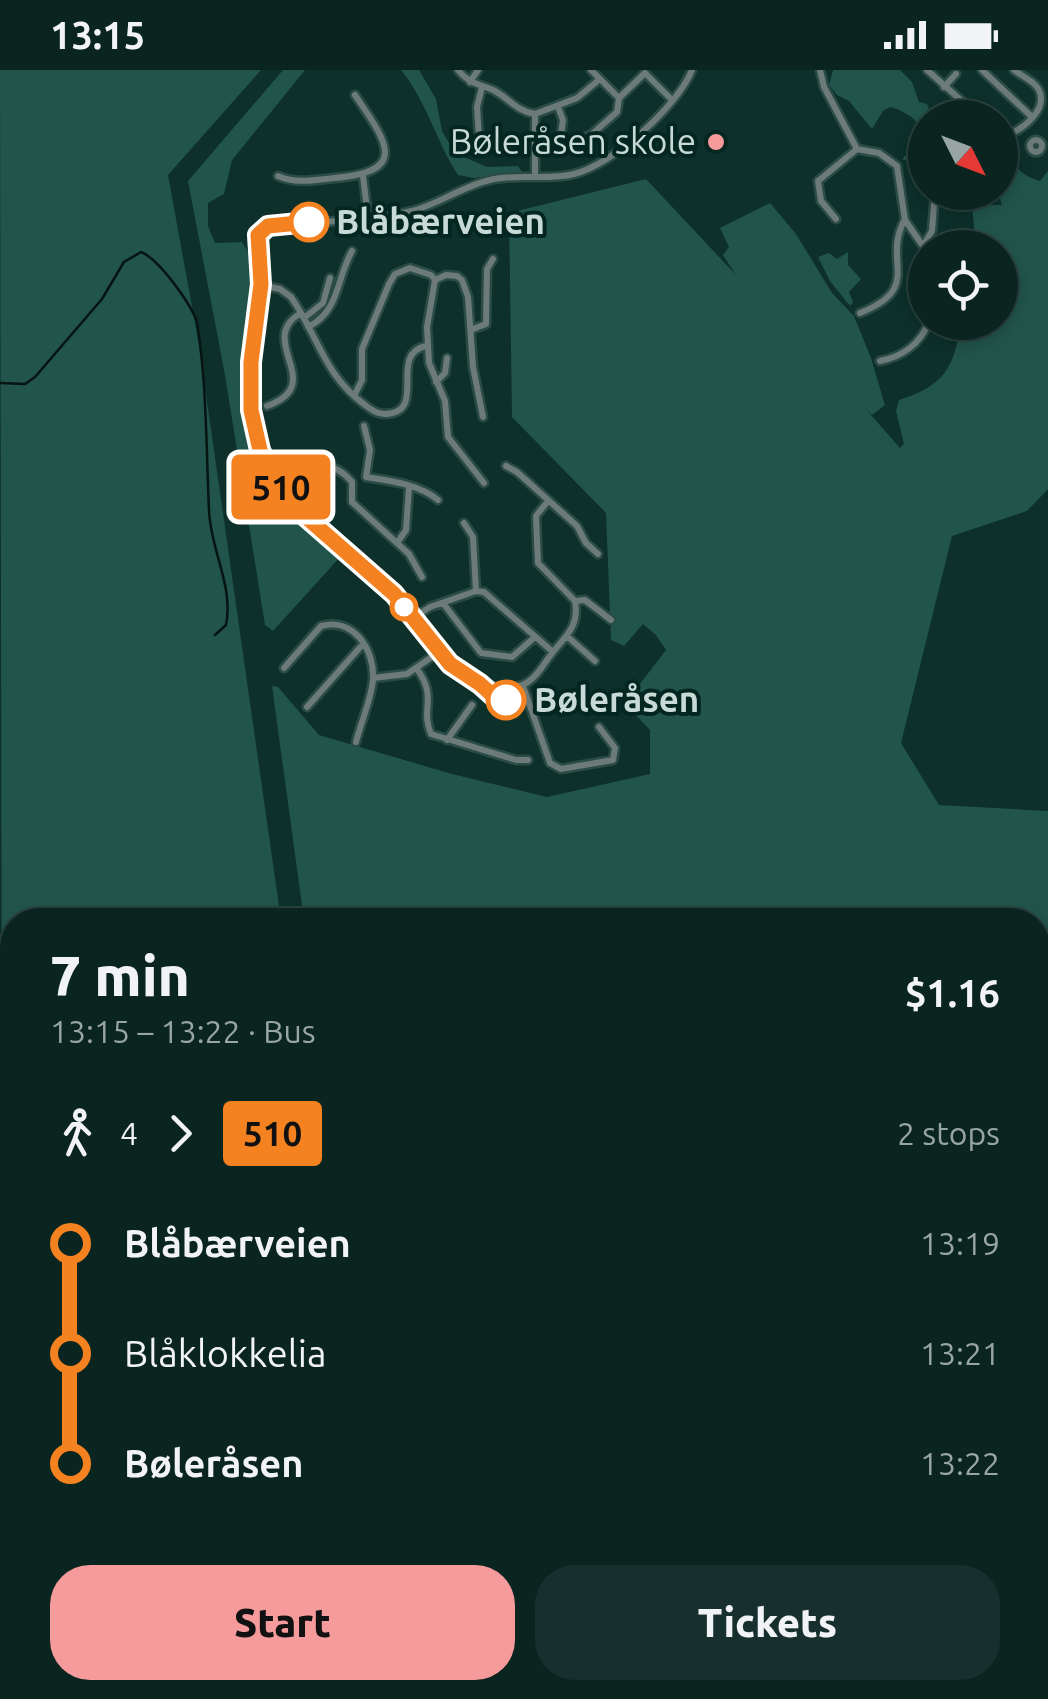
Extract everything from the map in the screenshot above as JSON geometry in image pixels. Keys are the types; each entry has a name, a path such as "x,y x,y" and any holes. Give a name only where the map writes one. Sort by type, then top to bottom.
{"street":[{"path":"458,70 470,82 499,94 520,110 535,114 582,96 600,79"},
{"path":"470,82 478,70"},
{"path":"591,70 619,98"},
{"path":"509,688 508,698 502,702 461,674 438,652 383,583 330,540 284,491 264,461 251,410 251,362 261,284 258,235 268,226 422,208 491,180 566,176 598,165 625,146 672,100 692,70"},
{"path":"820,70 824,87 857,149"},
{"path":"927,70 960,100"},
{"path":"982,70 1032,117"},
{"path":"1014,70 1039,90 1038,107 1018,129"},
{"path":"558,107 564,120 561,135 572,143 592,134 617,112 619,98 645,72 672,100"},
{"path":"944,87 956,74"},
{"path":"479,137 478,99 482,87"},
{"path":"278,176 292,181 363,176 379,167 385,148 382,136 355,95"},
{"path":"535,114 535,177"},
{"path":"1025,125 1037,138"},
{"path":"836,218 821,201 818,181 857,149 893,160 900,173 905,220 912,230"},
{"path":"363,176 368,217"},
{"path":"860,313 878,306 895,290 899,231 905,220"},
{"path":"267,406 286,396 292,386 294,375 284,347 284,332 291,319 321,320 332,308 352,251"},
{"path":"472,330 486,324 487,269 494,260"},
{"path":"354,396 362,380 362,350 392,278 410,268 422,270 435,280"},
{"path":"435,280 452,274 462,280 483,417"},
{"path":"304,319 323,304 330,278"},
{"path":"435,280 426,346 446,407 448,438 484,482"},
{"path":"261,284 284,291 304,319 328,368 376,413 390,414 402,408 408,396 408,358 416,348 426,346"},
{"path":"880,362 893,358 917,340"},
{"path":"436,382 445,372 446,358"},
{"path":"364,426 370,450 366,477"},
{"path":"284,491 309,472 326,465 337,468 352,482 352,502 398,543 422,577"},
{"path":"506,466 577,526 586,544 598,554"},
{"path":"352,482 366,477 409,487 438,500"},
{"path":"398,543 406,530 409,487"},
{"path":"480,684 509,688 537,677 576,621 574,601 538,563 536,516 548,500"},
{"path":"464,524 472,537 476,591"},
{"path":"414,618 476,591 492,597 553,652"},
{"path":"574,601 590,603 610,620"},
{"path":"443,603 481,652 512,657 535,638"},
{"path":"284,668 326,624 345,625 357,632 373,678 356,742"},
{"path":"568,637 595,662"},
{"path":"307,706 363,644"},
{"path":"373,678 407,674 438,652"},
{"path":"417,669 429,688 431,734 516,760 528,760"},
{"path":"522,686 550,762 556,767 613,760 614,748 599,728"},
{"path":"448,740 472,705"}],"green space":[{"path":"0,70 261,70 168,175 199,345 279,908 2,908"},
{"path":"283,70 305,70 232,160 224,194 208,203 208,226 215,243 242,242 256,266 243,369 245,425 265,477 340,557 273,631 265,625 225,375 188,181"},
{"path":"401,70 419,70 436,99 442,131 455,153 487,167 518,166 522,172 474,178 458,175 418,95"},
{"path":"833,70 900,70 912,82 918,100 908,100 908,114 890,107 883,111 872,129 849,101 829,85"},
{"path":"1018,168 1040,181 1048,171 1048,489 1027,511 952,536 901,743 939,805 1048,811 1048,908 302,908 272,686 278,687 319,735 547,797 650,774 650,730 628,707 636,689 666,650 643,624 624,646 611,640 606,513 512,417 509,213 646,179 736,275 723,255 729,247 720,228 770,203 796,234 832,293 854,316 885,405 872,415 864,407 900,448 904,444 896,411 899,400 937,381 950,363 957,340 1018,340 1018,230 974,230 972,210 1018,210"},
{"path":"848,252 848,265 861,279 849,292 853,302 850,306 830,281 818,257 829,253 837,259"}],"waterway":[{"path":"0,383 25,384 35,377 102,299 124,262 141,252 165,272 197,322 210,525 228,610 226,625 215,635"}],"bus line":[{"name":"510","path":"309,222 268,226 258,235 261,284 250,384 253,424 264,461 294,504 394,594 450,664 500,702 506,700"}],"place":[{"name":"Bøleråsen skole","path":"716,142"},
{"name":"Blåbærveien","path":"309,222"},
{"name":"Bøleråsen","path":"506,700"}]}
